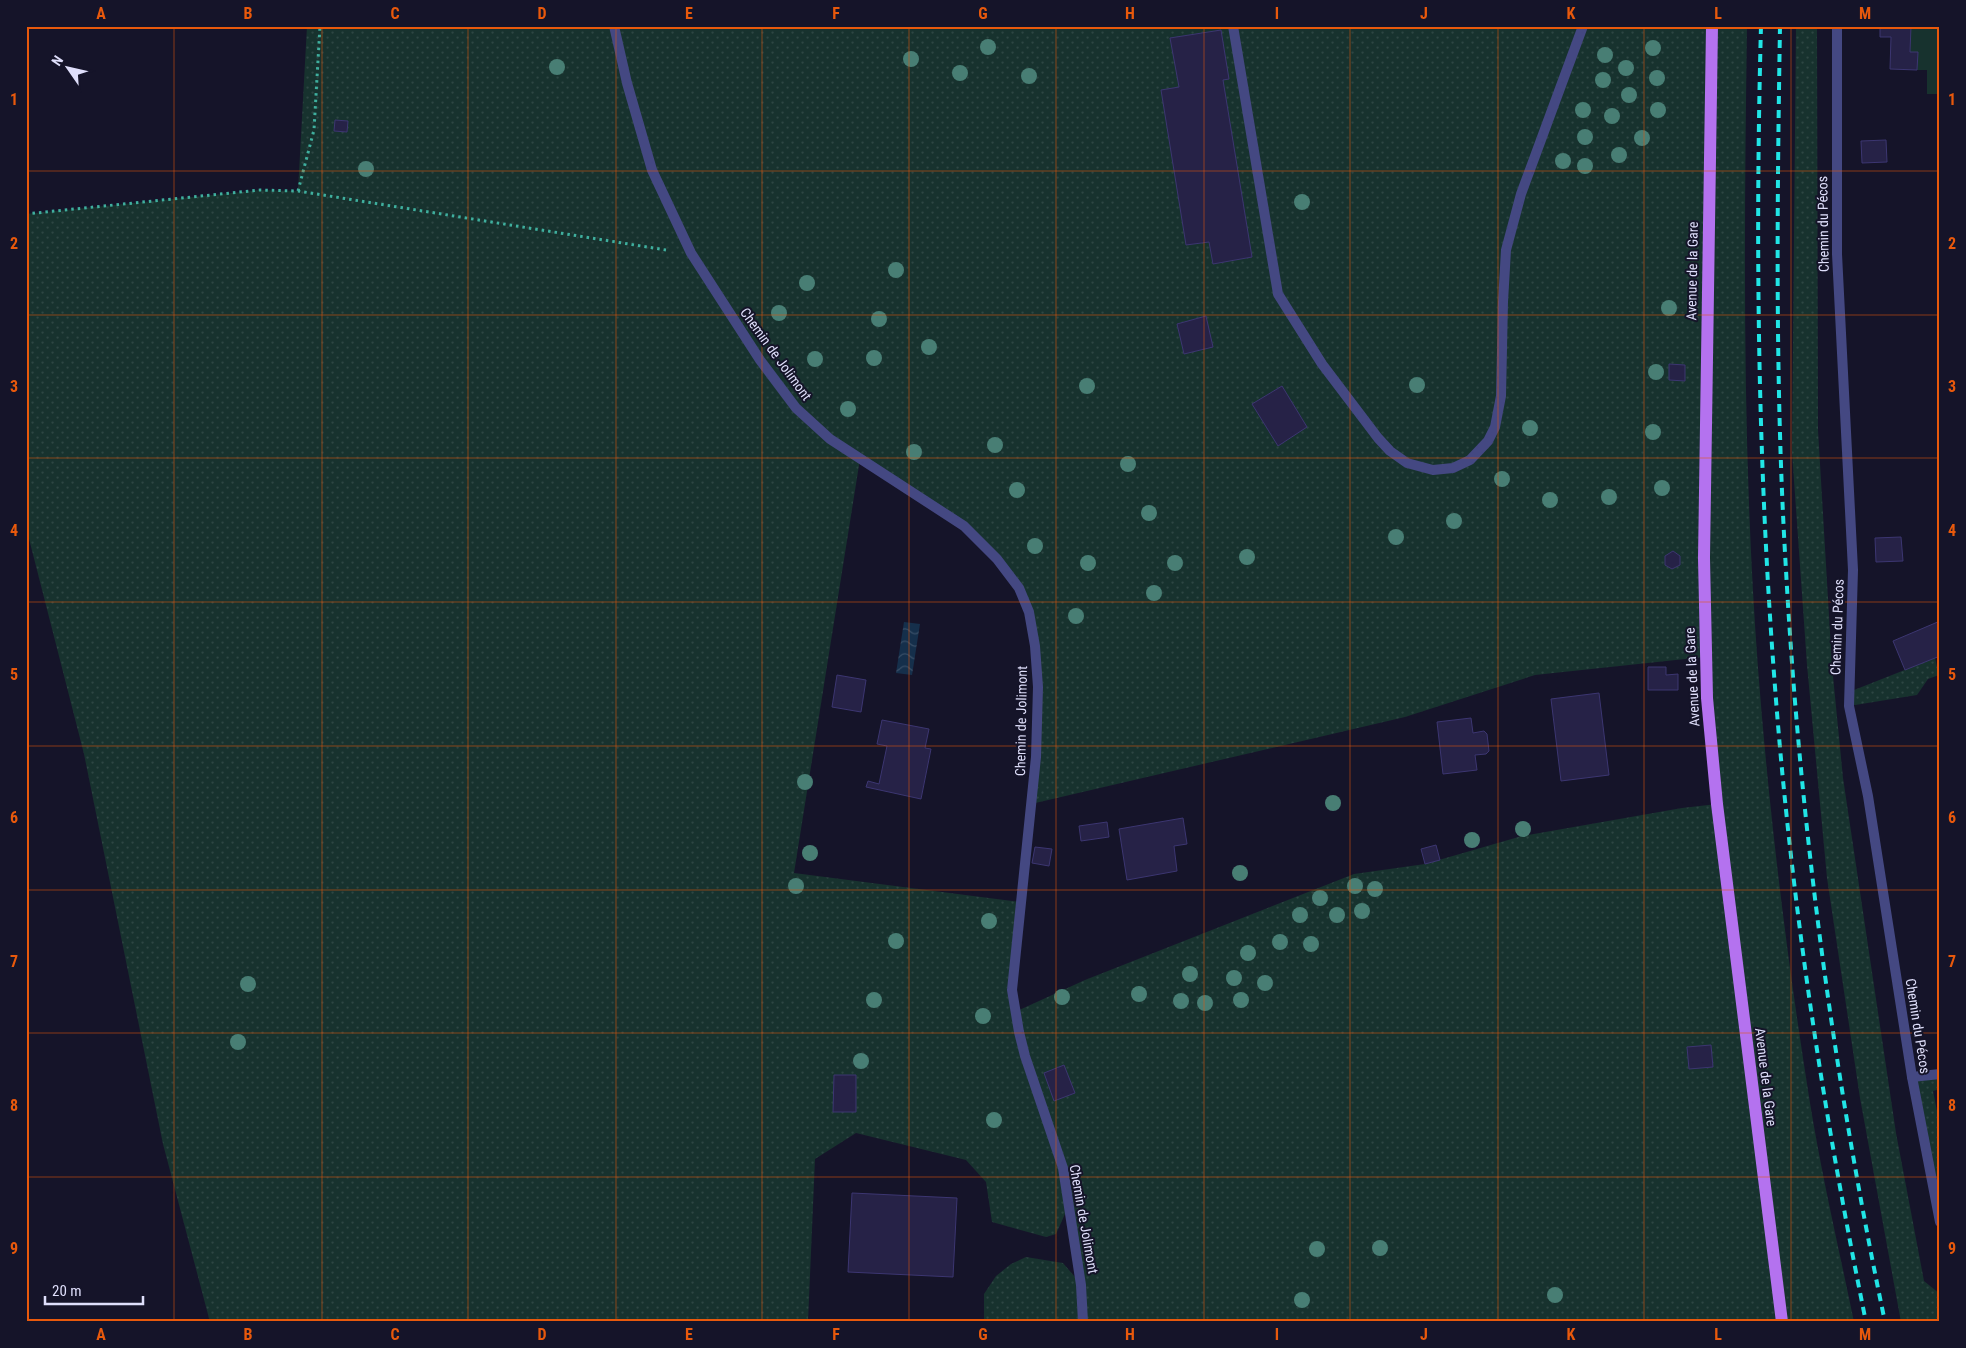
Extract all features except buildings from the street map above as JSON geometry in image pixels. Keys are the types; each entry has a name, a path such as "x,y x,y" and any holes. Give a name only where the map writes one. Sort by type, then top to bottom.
{"main road":[{"name":"Avenue de la Gare","path":"1712,26 1705,401 1704,607 1706,681 1717,804 1782,1322"}],"street":[{"name":"Chemin de Jolimont","path":"614,26 627,83 652,170 691,254 760,360 796,408 830,439 964,526 983,543 1019,588 1029,612 1035,646 1038,687 1036,757 1012,990 1023,1048 1063,1168 1082,1285 1083,1322"},
{"path":"1233,26 1278,294 1322,364 1390,451 1407,463 1424,469 1443,470 1460,465 1477,454 1488,441 1495,427 1501,396 1506,250 1521,194 1583,26"},
{"name":"Chemin du Pécos","path":"1837,26 1835,148 1837,254 1853,570 1849,706 1868,796 1912,1077 1940,1222"},
{"path":"1912,1077 1940,1074"}],"path":[{"path":"298,191 314,130 320,26"},
{"path":"26,214 260,190 298,191 691,254"}],"green space":[{"path":"307,26 1747,26 1745,347 1749,508 1762,722 1786,940 1810,1103 1854,1322 984,1322 984,1294 996,1276 1011,1264 1026,1257 1063,1263 1081,1284 1069,1205 1056,1234 1046,1237 992,1222 986,1182 966,1160 856,1133 815,1159 808,1322 210,1322 163,1144 84,754 26,527 26,214 260,190 298,191","holes":["860,459 983,543 1019,588 1035,646 1031,804 1405,717 1535,675 1704,657 1717,804 1682,808 1522,836 1425,864 1354,874 1085,980 1015,1012 1019,902 794,873"]},
{"path":"1796,26 1817,26 1818,430 1832,666 1843,778 1896,1133 1924,1281 1940,1294 1940,1322 1901,1322 1860,1098 1827,878 1807,665 1792,452"},
{"path":"1911,26 1940,26 1940,94 1927,94 1927,70 1917,70 1918,53 1910,52"},
{"path":"1935,658 1939,675 1928,679 1917,695 1849,706 1849,692"},
{"path":"1940,1074 1940,1089 1933,1091 1940,1126 1940,1222 1912,1077"}],"water":[{"path":"904,622 920,624 912,675 896,673"}],"railway":[{"path":"1761,26 1758,191 1759,357 1769,605 1775,687 1790,847 1810,1006 1836,1164 1866,1322"},
{"path":"1780,26 1778,366 1782,502 1792,665 1800,759 1821,948 1866,1229 1885,1322"}]}
